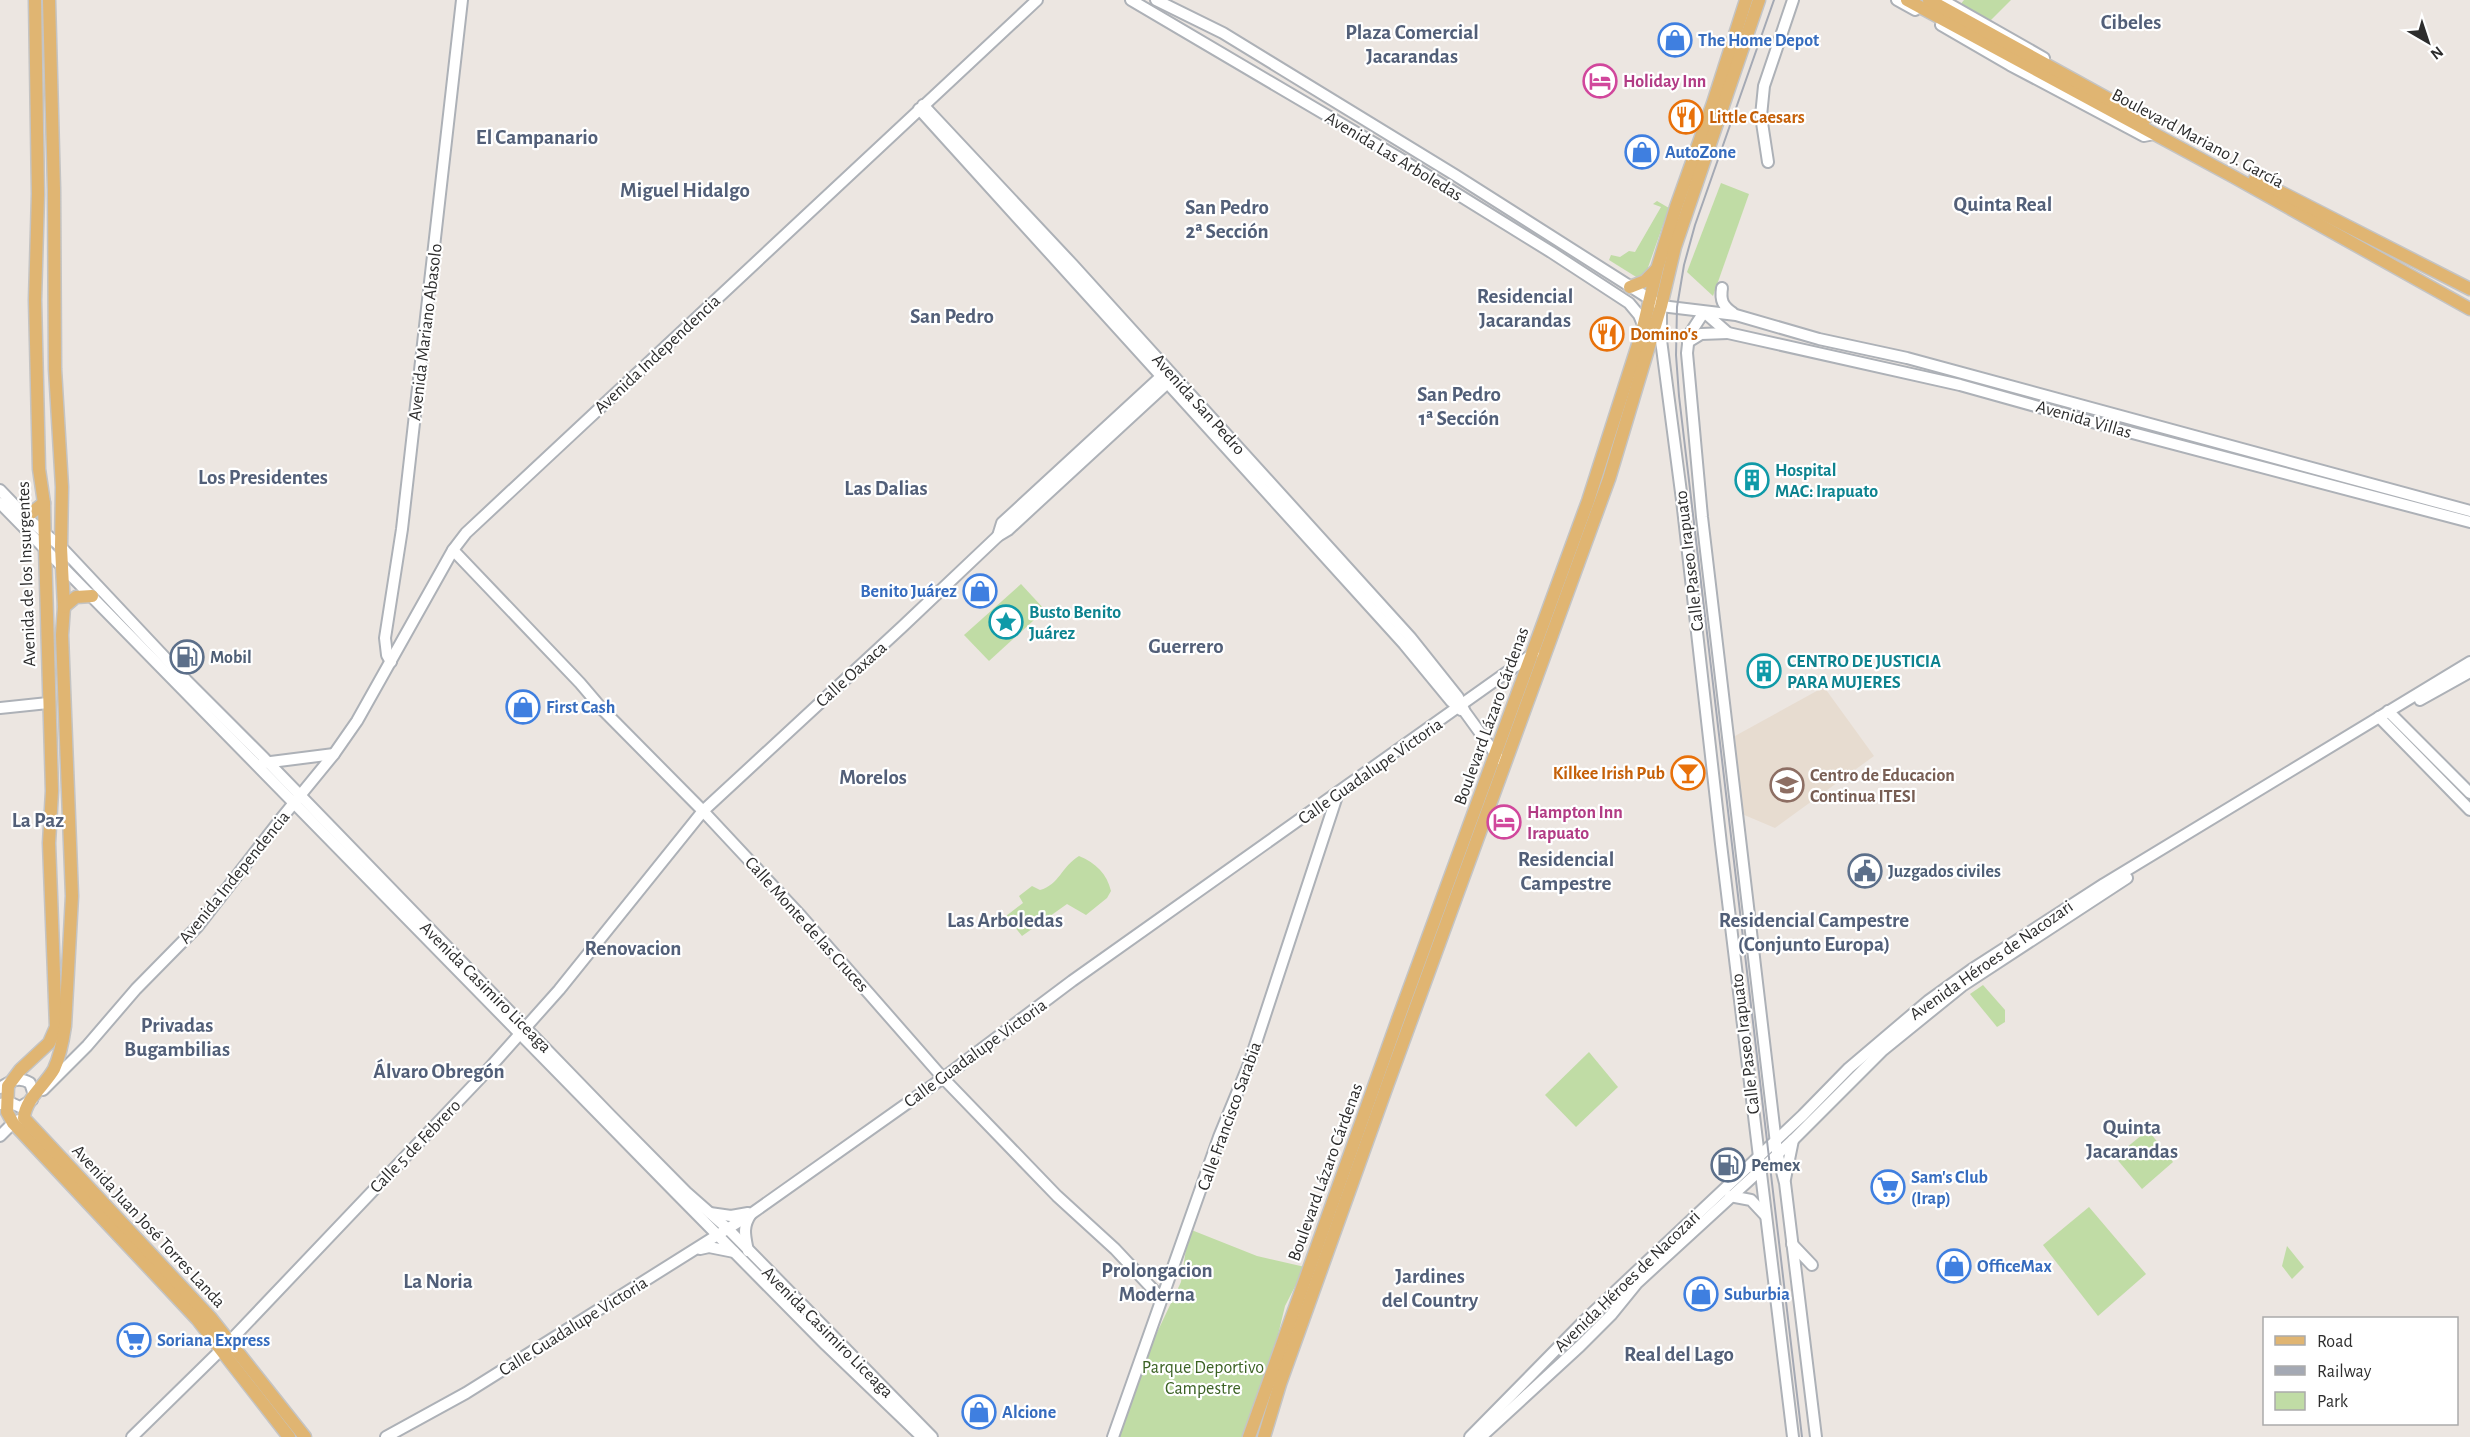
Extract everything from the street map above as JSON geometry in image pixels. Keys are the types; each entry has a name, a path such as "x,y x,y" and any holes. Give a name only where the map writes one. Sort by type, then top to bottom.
{"main road":[{"name":"Avenida de los Insurgentes","path":"6,1085 49,1043 56,1027 49,843 52,791 45,534 44,503 39,469 34,278 38,194 35,0"},
{"name":"Avenida de los Insurgentes","path":"32,1098 53,1070 65,1026 72,896 62,635 64,607 61,547 62,487 55,369 54,189 49,0"},
{"name":"Boulevard Lázaro Cárdenas","path":"1250,1437 1588,501 1643,330 1657,269 1746,0"},
{"name":"Boulevard Lázaro Cárdenas","path":"1264,1437 1280,1383 1394,1066 1613,468 1661,306 1675,247 1759,0"},
{"name":"Boulevard Mariano J. García","path":"1907,0 2115,103 2466,308"},
{"name":"Boulevard Mariano J. García","path":"1929,0 1983,36 2154,134 2470,289"},
{"path":"1698,146 1702,152 1702,166"},
{"path":"38,194 50,193 54,189"},
{"path":"1630,287 1645,281 1657,269"},
{"path":"34,278 43,272 53,277"},
{"path":"1643,330 1654,312 1661,306"},
{"path":"1615,419 1611,440 1614,447 1618,449"},
{"path":"1613,468 1620,482"},
{"path":"26,517 44,503"},
{"path":"64,607 76,597 92,596"},
{"path":"6,1085 4,1103 7,1113 19,1120 32,1098"},
{"name":"Avenida Juan José Torres Landa","path":"19,1120 210,1317 225,1345 289,1437"},
{"name":"Avenida Juan José Torres Landa","path":"225,1345 305,1437"}],"street":[{"name":"Avenida Mariano Abasolo","path":"391,662 387,655 385,638 402,529 462,0"},
{"name":"Avenida Independencia","path":"32,1098 63,1071 136,989 198,926 334,754 357,721 453,550 474,524 1037,0"},
{"name":"Avenida Las Arboledas","path":"1131,0 1491,214 1629,303 1639,315 1643,330"},
{"name":"Avenida Las Arboledas","path":"1156,0 1222,33 1498,202 1650,299"},
{"path":"1767,162 1761,116 1764,86 1792,0"},
{"path":"1897,0 2020,70 2144,136 2154,134"},
{"path":"1942,0 2016,40 2115,103"},
{"path":"1246,67 1255,53"},
{"name":"Avenida San Pedro","path":"921,107 1036,225 1168,376 1411,638 1505,766"},
{"path":"1491,214 1498,202"},
{"path":"1722,288 1721,301 1724,307 1736,315"},
{"path":"1650,299 1661,306"},
{"name":"Avenida Villas","path":"1661,306 1736,315 2021,390 2224,452"},
{"name":"Calle Paseo Irapuato","path":"1661,306 1661,340 1793,1437"},
{"path":"1688,342 1689,335 1704,312"},
{"name":"Avenida Villas","path":"1704,312 1728,333 1899,370 2401,498 2470,512"},
{"path":"1688,342 1697,335 1705,333 1728,333"},
{"name":"Calle Paseo Irapuato","path":"1688,342 1702,517 1778,1152 1785,1182 1816,1437"},
{"name":"Calle Oaxaca","path":"703,811 998,536 1002,523 1060,476 1168,376"},
{"path":"2007,398 2018,396 2021,390"},
{"name":"Avenida Casimiro Liceaga","path":"0,490 26,517 61,547 181,675 268,762 298,800 523,1031 744,1253 932,1437"},
{"name":"Avenida Villas","path":"2401,498 2470,522"},
{"name":"Avenida Casimiro Liceaga","path":"0,503 255,765 298,800"},
{"name":"Calle Monte de las Cruces","path":"453,550 801,916 943,1078 1057,1196 1115,1249 1161,1298"},
{"name":"Calle Guadalupe Victoria","path":"386,1437 466,1393 753,1212 943,1078 1072,981 1462,708 1548,645"},
{"name":"Avenida Héroes de Nacozari","path":"1481,1437 1580,1346 1611,1316 1637,1283 1792,1140 1883,1050 1962,986 2162,856 2470,662"},
{"name":"Avenida Héroes de Nacozari","path":"1470,1437 1585,1320 1832,1084 1898,1025 1971,970 2104,884 2385,717 2470,672"},
{"path":"0,708 48,703"},
{"path":"2385,717 2470,792"},
{"path":"2385,717 2436,776 2470,810"},
{"path":"255,765 334,754"},
{"path":"2436,776 2444,767"},
{"name":"Calle Francisco Sarabia","path":"1113,1437 1219,1137 1257,1042 1338,793"},
{"name":"Calle 5 de Febrero","path":"132,1437 225,1345 523,1031 559,990 703,811"},
{"name":"Avenida Casimiro Liceaga","path":"523,1031 710,1213 723,1232"},
{"path":"4,1103 20,1107 32,1098 33,1088 24,1079 6,1085"},
{"path":"1813,1120 1816,1110 1832,1084"},
{"path":"0,1136 19,1120"},
{"path":"1785,1182 1792,1140"},
{"path":"1730,1196 1751,1200 1766,1217"},
{"path":"710,1213 731,1216 753,1212"},
{"path":"696,1249 719,1248 744,1253 744,1231 753,1212"},
{"path":"1792,1244 1812,1265"},
{"name":"Avenida Casimiro Liceaga","path":"744,1253 826,1345 922,1437"}],"shaded area":[{"name":"Centro de Educacion Continua ITESI","path":"1824,687 1874,756 1775,828 1742,814 1735,736"}],"green space":[{"path":"1964,0 2011,0 1989,22 1960,5"},
{"path":"1721,183 1749,194 1713,296 1687,272"},
{"path":"1657,201 1669,208 1645,276 1641,280 1609,260 1611,255 1620,257 1629,251 1635,252 1661,207 1653,204"},
{"path":"1021,584 1045,610 989,661 964,635"},
{"path":"1079,856 1091,862 1104,874 1111,891 1107,898 1086,915 1067,904 1022,936 1006,916 1023,903 1019,896 1032,886 1040,890 1052,884"},
{"path":"1983,985 2005,1010 2005,1022 1997,1027 1970,994"},
{"path":"1589,1052 1618,1087 1576,1127 1545,1095"},
{"path":"2148,1130 2173,1162 2142,1189 2115,1157"},
{"path":"2089,1207 2146,1274 2098,1316 2043,1245"},
{"name":"Parque Deportivo Campestre","path":"1189,1229 1257,1256 1305,1267 1285,1306 1272,1360 1245,1437 1117,1437 1143,1362 1181,1282"},
{"path":"2287,1246 2304,1267 2292,1279 2282,1266"}],"railway":[{"path":"1774,0 1695,225 1684,265 1677,307 1676,355 1802,1437"}],"place":[{"name":"The Home Depot","path":"1675,40"},
{"name":"Holiday Inn","path":"1600,81"},
{"name":"Little Caesars","path":"1686,117"},
{"name":"AutoZone","path":"1642,152"},
{"name":"Domino's","path":"1607,334"},
{"name":"Hospital MAC: Irapuato","path":"1752,480"},
{"name":"Benito Juárez","path":"980,591"},
{"name":"Busto Benito Juárez","path":"1006,622"},
{"name":"Mobil","path":"187,657"},
{"name":"CENTRO DE JUSTICIA PARA MUJERES","path":"1764,671"},
{"name":"First Cash","path":"523,707"},
{"name":"Kilkee Irish Pub","path":"1688,773"},
{"name":"Centro de Educacion Continua ITESI","path":"1787,785"},
{"name":"Hampton Inn Irapuato","path":"1504,822"},
{"name":"Juzgados civiles","path":"1865,871"},
{"name":"Pemex","path":"1728,1165"},
{"name":"Sam's Club (Irap)","path":"1888,1187"},
{"name":"OfficeMax","path":"1954,1266"},
{"name":"Suburbia","path":"1701,1294"},
{"name":"Soriana Express","path":"134,1340"},
{"name":"Alcione","path":"979,1412"}],"district":[{"name":"Cibeles","path":"2131,22"},
{"name":"Plaza Comercial Jacarandas","path":"1412,44"},
{"name":"El Campanario","path":"537,137"},
{"name":"Miguel Hidalgo","path":"685,190"},
{"name":"Quinta Real","path":"2003,204"},
{"name":"San Pedro 2ª Sección","path":"1227,219"},
{"name":"Residencial Jacarandas","path":"1525,308"},
{"name":"San Pedro","path":"952,316"},
{"name":"San Pedro 1ª Sección","path":"1459,406"},
{"name":"Los Presidentes","path":"263,477"},
{"name":"Las Dalias","path":"886,488"},
{"name":"Guerrero","path":"1186,646"},
{"name":"Morelos","path":"873,777"},
{"name":"La Paz","path":"38,820"},
{"name":"Residencial Campestre","path":"1566,871"},
{"name":"Las Arboledas","path":"1005,920"},
{"name":"Residencial Campestre (Conjunto Europa)","path":"1814,932"},
{"name":"Renovacion","path":"633,948"},
{"name":"Privadas Bugambilias","path":"177,1037"},
{"name":"Álvaro Obregón","path":"439,1071"},
{"name":"Quinta Jacarandas","path":"2132,1139"},
{"name":"La Noria","path":"438,1281"},
{"name":"Prolongacion Moderna","path":"1157,1282"},
{"name":"Jardines del Country","path":"1430,1288"},
{"name":"Real del Lago","path":"1679,1354"}]}
